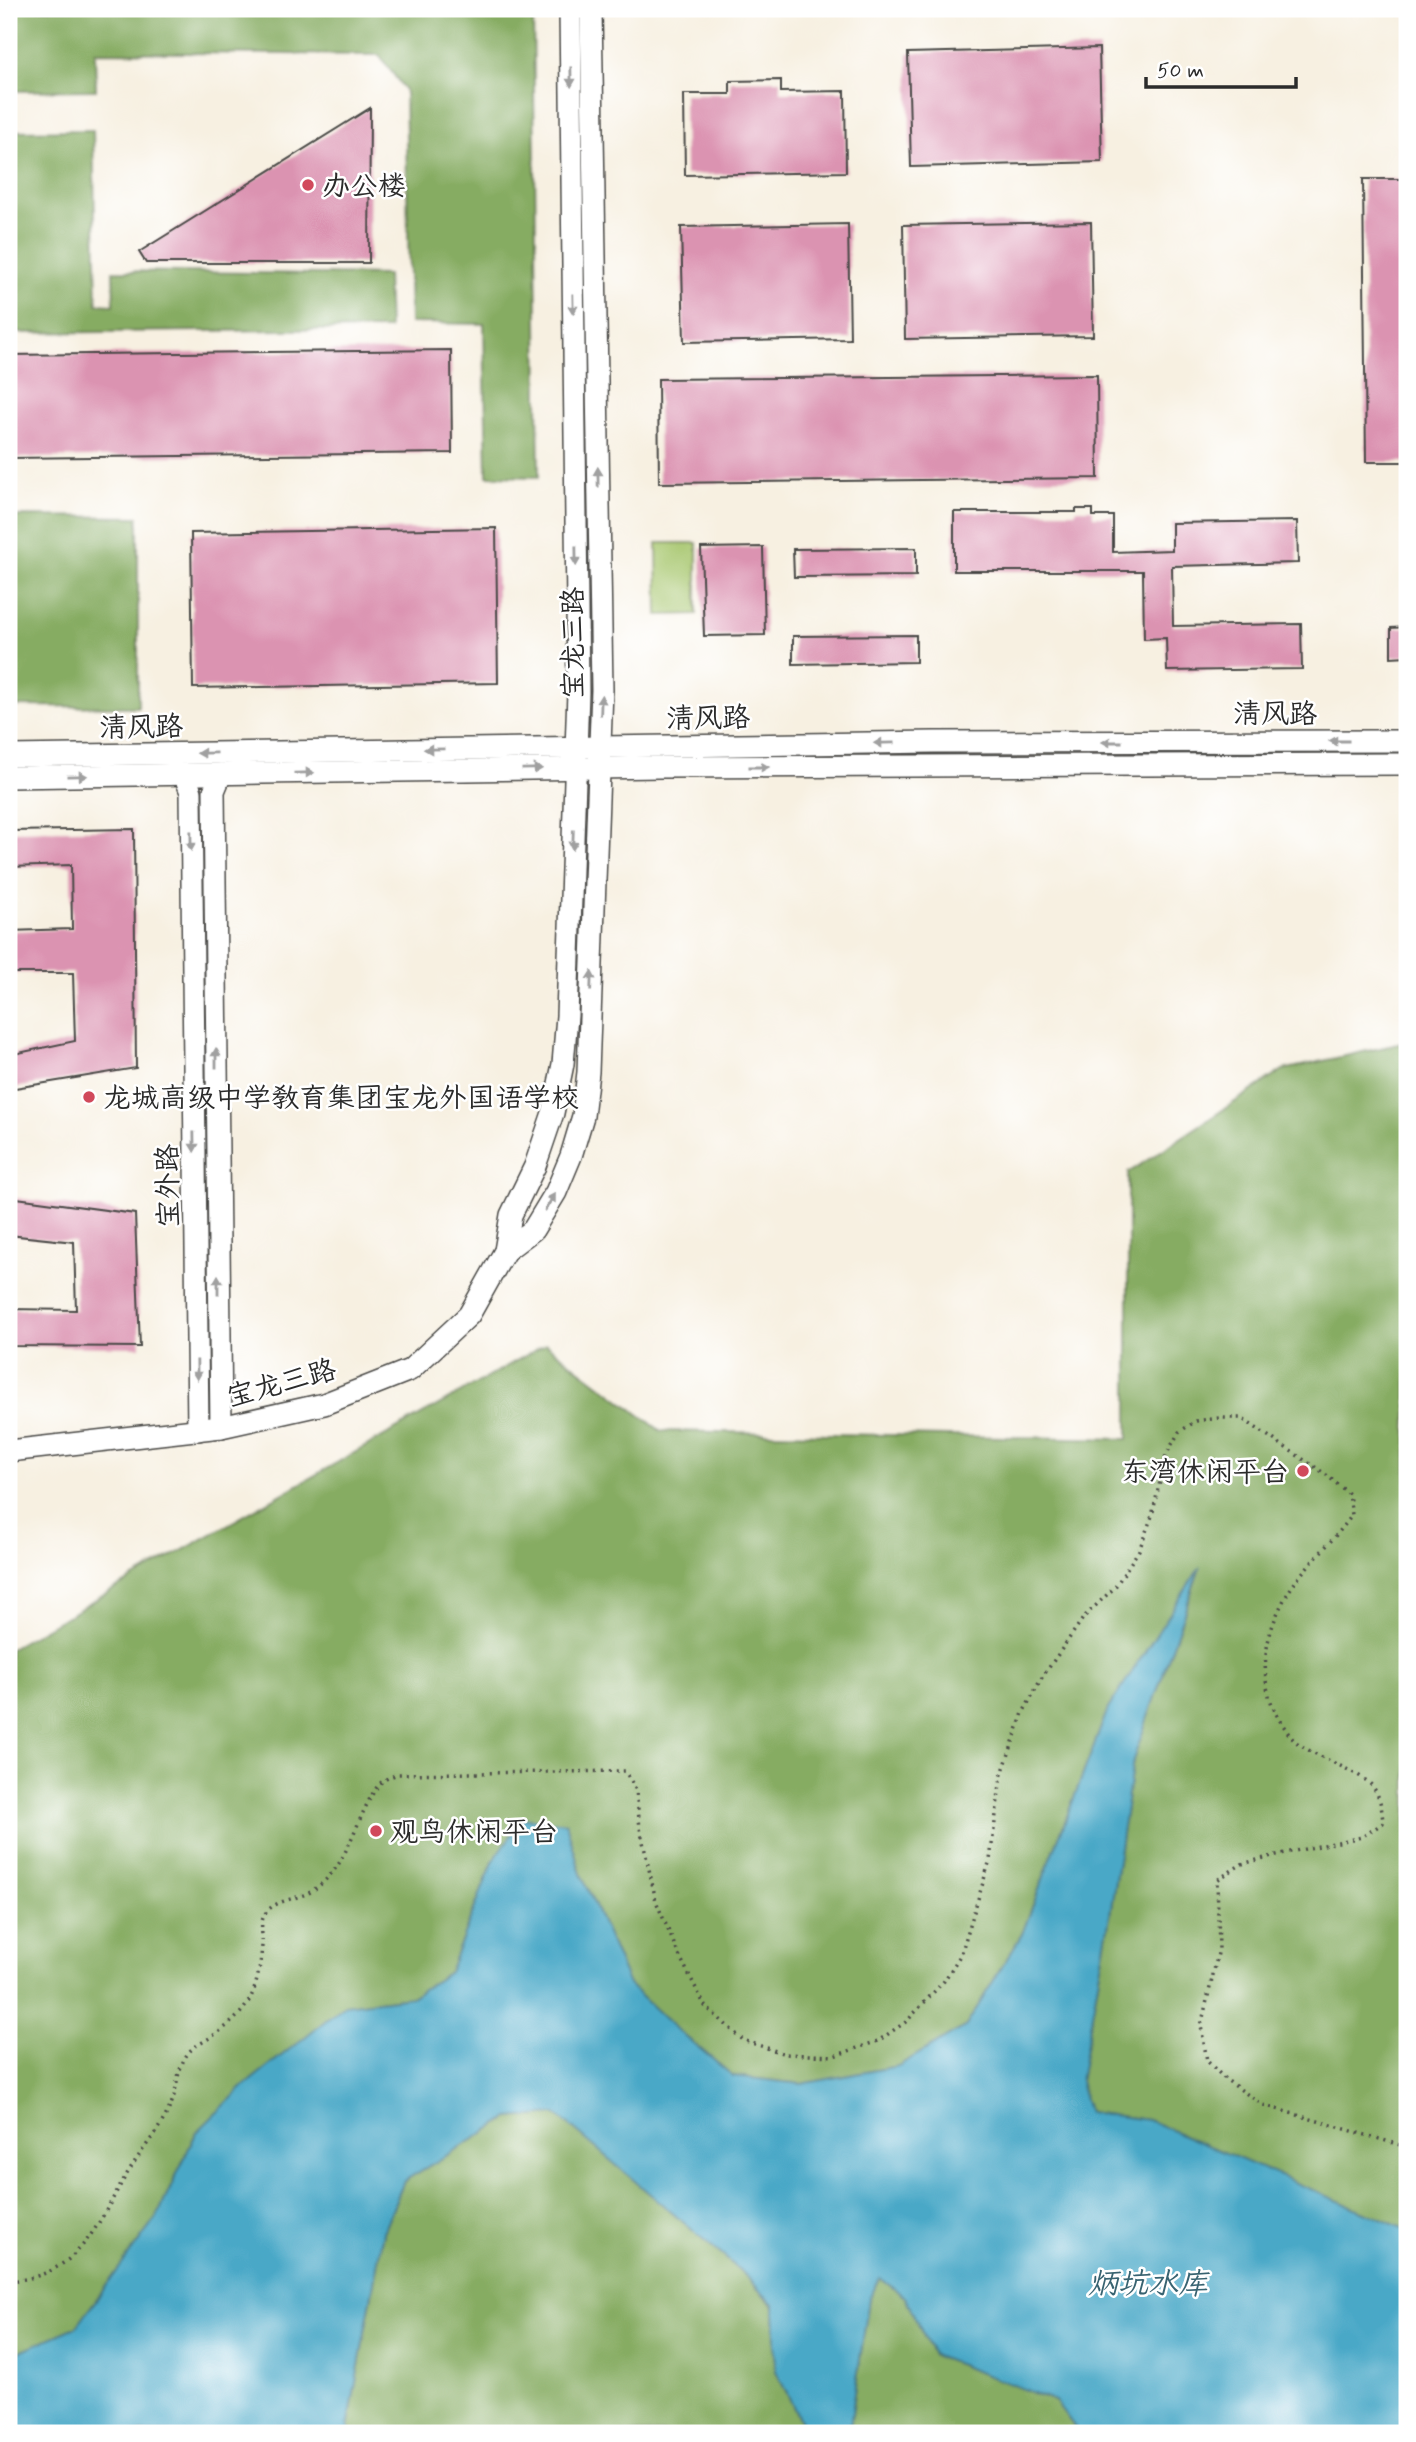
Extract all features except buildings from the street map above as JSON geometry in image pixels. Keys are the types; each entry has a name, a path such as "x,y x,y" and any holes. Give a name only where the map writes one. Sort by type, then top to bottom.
{"street":[{"name":"宝龙三路","path":"9,1451 220,1427 324,1404 410,1370 469,1315 505,1251 511,1215 535,1166 553,1113 563,1064 578,692 570,9"},
{"name":"宝龙三路","path":"505,1251 533,1230 556,1192 583,1116 588,1072 602,690 591,9"},
{"name":"清风路","path":"9,777 221,774 934,742 1407,741"},
{"name":"清风路","path":"9,756 576,758"},
{"name":"清风路","path":"599,757 1407,764"},
{"name":"宝外路","path":"184,774 191,792 198,1430"},
{"name":"宝外路","path":"220,1427 214,791 221,774"}],"path":[{"path":"9,2281 28,2280 57,2267 85,2245 130,2168 158,2131 172,2100 179,2069 190,2050 238,2017 252,1995 262,1945 262,1919 283,1902 310,1892 336,1868 356,1833 370,1799 382,1782 398,1774 625,1771 636,1790 640,1828 656,1901 677,1951 705,2006 724,2023 743,2039 785,2054 834,2056 878,2041 907,2021 944,1982 961,1954 990,1860 1001,1777 1029,1702 1041,1679 1084,1617 1115,1587 1139,1550 1152,1516 1166,1455 1179,1432 1196,1421 1219,1418 1241,1418 1324,1473 1349,1494 1352,1515 1338,1536 1313,1561 1286,1595 1272,1625 1264,1676 1274,1711 1294,1741 1372,1785 1381,1803 1383,1822 1362,1838 1242,1864 1217,1880 1219,1949 1201,2026 1207,2061 1225,2079 1263,2105 1407,2147"}],"green space":[{"path":"9,9 533,9 539,477 487,476 484,324 410,323 405,90 379,55 95,52 96,90 9,91"},
{"path":"93,130 97,304 114,305 113,271 387,275 389,329 9,333 9,131"},
{"path":"9,516 138,517 138,707 9,706"},
{"path":"657,543 697,543 697,614 658,615"},
{"path":"1407,1042 1407,2230 1148,2120 1088,2112 1080,2081 1110,1915 1133,1760 1199,1571 1108,1709 1022,1934 966,2026 898,2066 801,2084 733,2076 629,1985 581,1874 566,1823 494,1860 449,1972 411,1997 345,2005 196,2133 157,2217 76,2327 9,2356 9,1649 546,1344 661,1431 1128,1439 1128,1173 1283,1070"},
{"path":"556,2113 743,2273 774,2306 776,2371 806,2433 351,2433 348,2427 383,2232 404,2181 509,2118"},
{"path":"880,2278 905,2297 933,2355 1055,2401 1079,2433 849,2433 869,2299"}],"water":[{"name":"炳坑水库","path":"1200,1567 1133,1760 1110,1915 1080,2081 1088,2112 1148,2120 1407,2230 1407,2433 1079,2433 1055,2401 933,2355 905,2297 880,2278 869,2299 849,2433 806,2433 776,2371 774,2305 743,2273 556,2114 509,2118 404,2181 383,2232 348,2427 351,2433 9,2433 9,2356 76,2327 157,2217 196,2133 246,2084 345,2005 411,1997 449,1972 494,1860 523,1818 566,1823 581,1874 629,1985 733,2076 801,2084 898,2066 966,2026 1022,1934 1108,1709"}],"place":[{"name":"办公楼","path":"308,185"},
{"name":"龙城高级中学教育集团宝龙外国语学校","path":"89,1097"},
{"name":"东湾休闲平台","path":"1303,1471"},
{"name":"观鸟休闲平台","path":"376,1831"}]}
